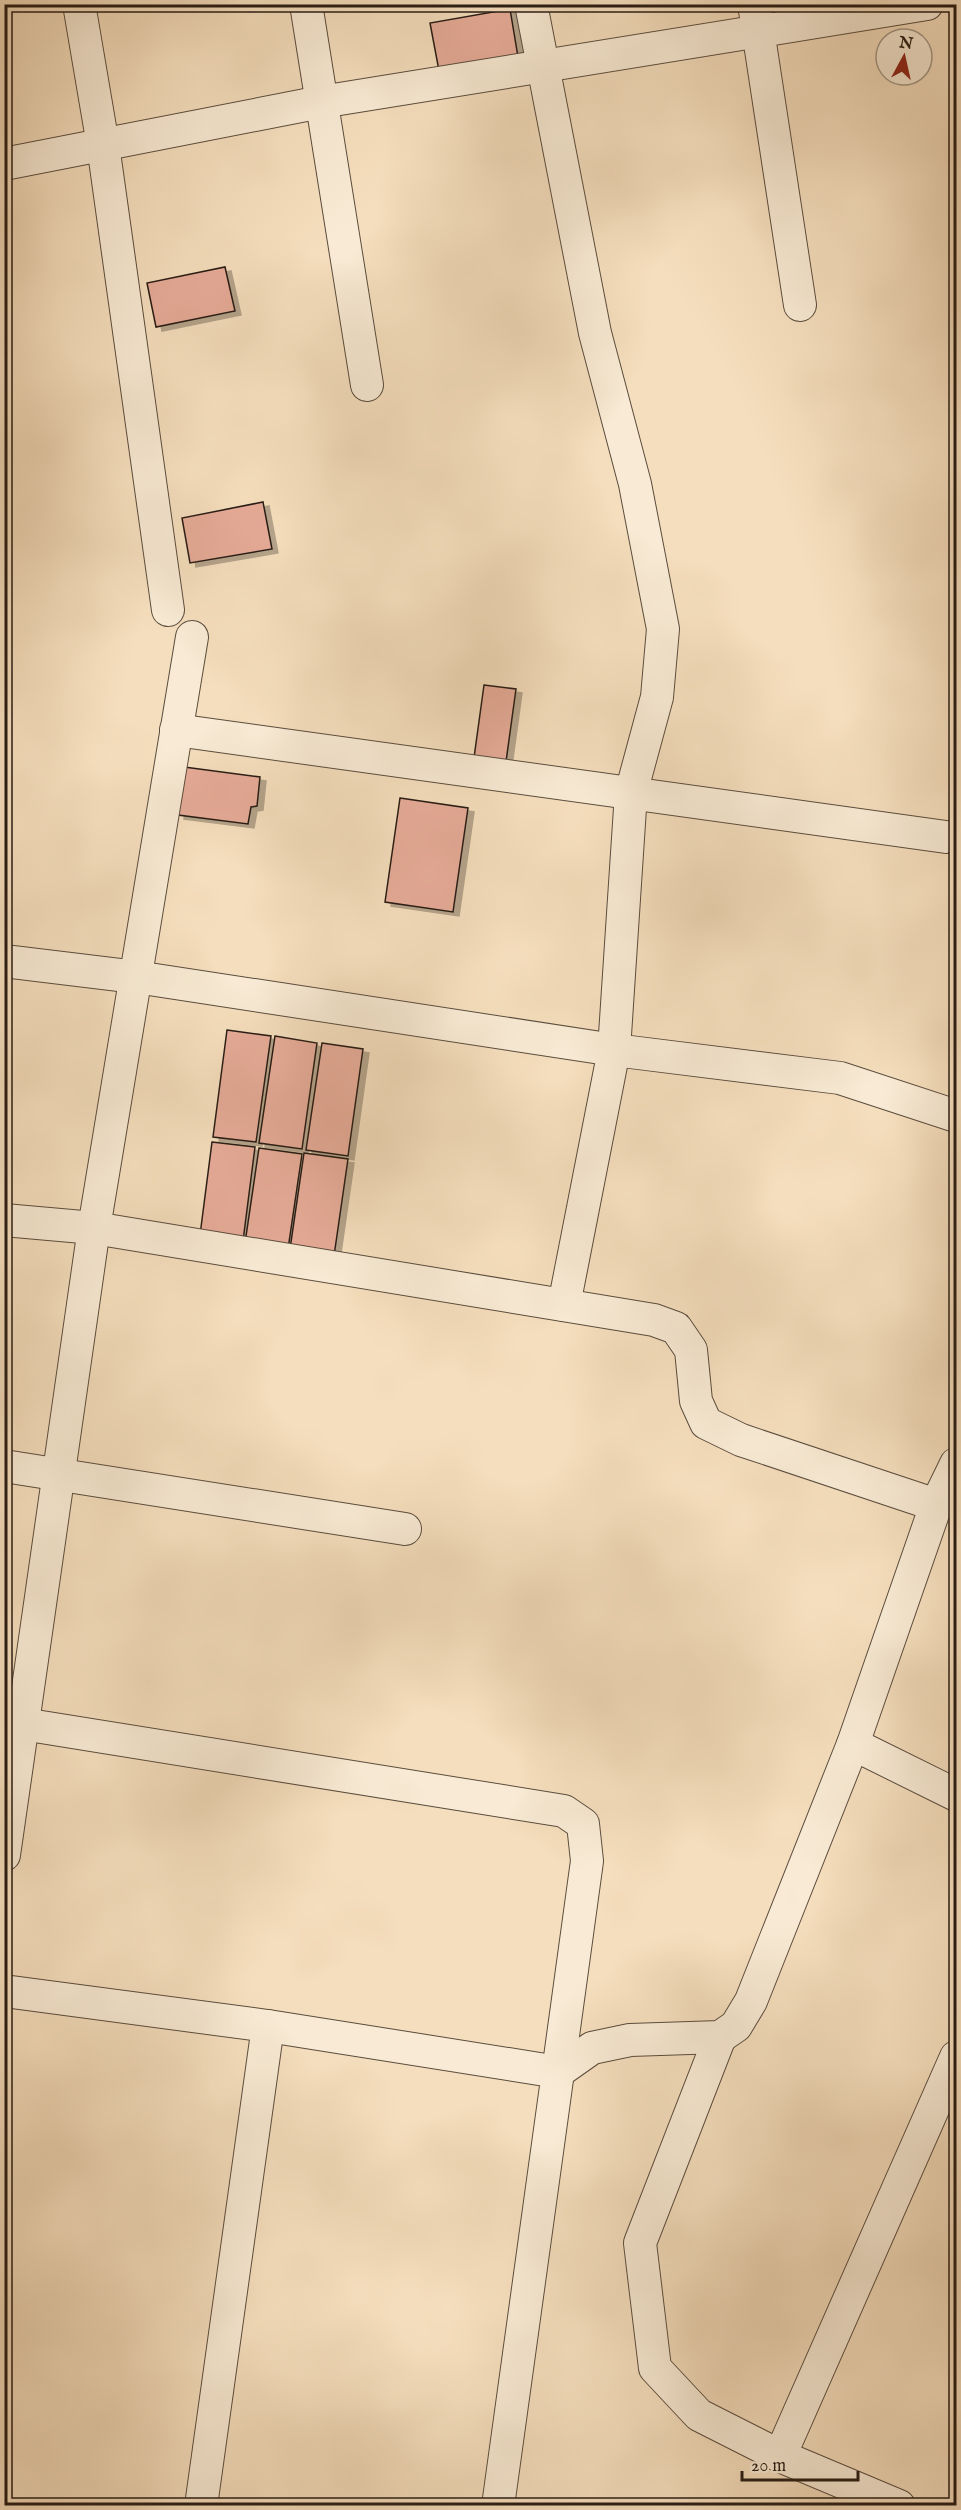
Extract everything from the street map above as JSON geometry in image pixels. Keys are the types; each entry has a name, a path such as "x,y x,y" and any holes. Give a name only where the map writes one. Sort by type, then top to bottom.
{"street":[{"path":"79,4 103,145 168,610"},
{"path":"306,4 367,385"},
{"path":"531,4 595,333 636,484 663,629 657,696 631,793 614,1050 564,1305"},
{"path":"4,164 321,102 542,68 756,18 927,4"},
{"path":"756,18 800,305"},
{"path":"4,1855 14,1722 58,1473 94,1228 192,637"},
{"path":"176,730 946,837"},
{"path":"4,961 136,977 614,1050 840,1078 957,1116"},
{"path":"4,1220 94,1228 654,1320 676,1328 691,1350 696,1401 706,1423 741,1440 936,1505"},
{"path":"4,1991 268,2026 558,2072 592,2048 621,2042 720,2037 736,2026 751,2001 853,1744 936,1505 957,1464"},
{"path":"4,1466 405,1529"},
{"path":"14,1722 564,1811 583,1824 587,1861 498,2505"},
{"path":"853,1744 957,1795"},
{"path":"201,2505 268,2026"},
{"path":"720,2037 640,2243 655,2368 699,2415 780,2456 899,2505"},
{"path":"780,2456 957,2057"}],"building":[{"path":"510,9 519,63 440,76 430,23"},
{"path":"225,267 235,311 156,327 147,283"},
{"path":"263,502 272,549 190,563 182,518"},
{"path":"484,685 516,689 505,769 473,765"},
{"path":"184,767 260,777 257,806 251,807 248,824 178,815"},
{"path":"400,798 468,808 453,912 385,902"},
{"path":"227,1030 271,1036 256,1142 213,1137"},
{"path":"275,1036 317,1043 302,1149 259,1143"},
{"path":"322,1043 363,1049 348,1156 306,1150"},
{"path":"212,1142 255,1147 243,1241 200,1235"},
{"path":"259,1148 302,1154 288,1249 245,1243"},
{"path":"304,1153 348,1159 334,1256 290,1249"}]}
